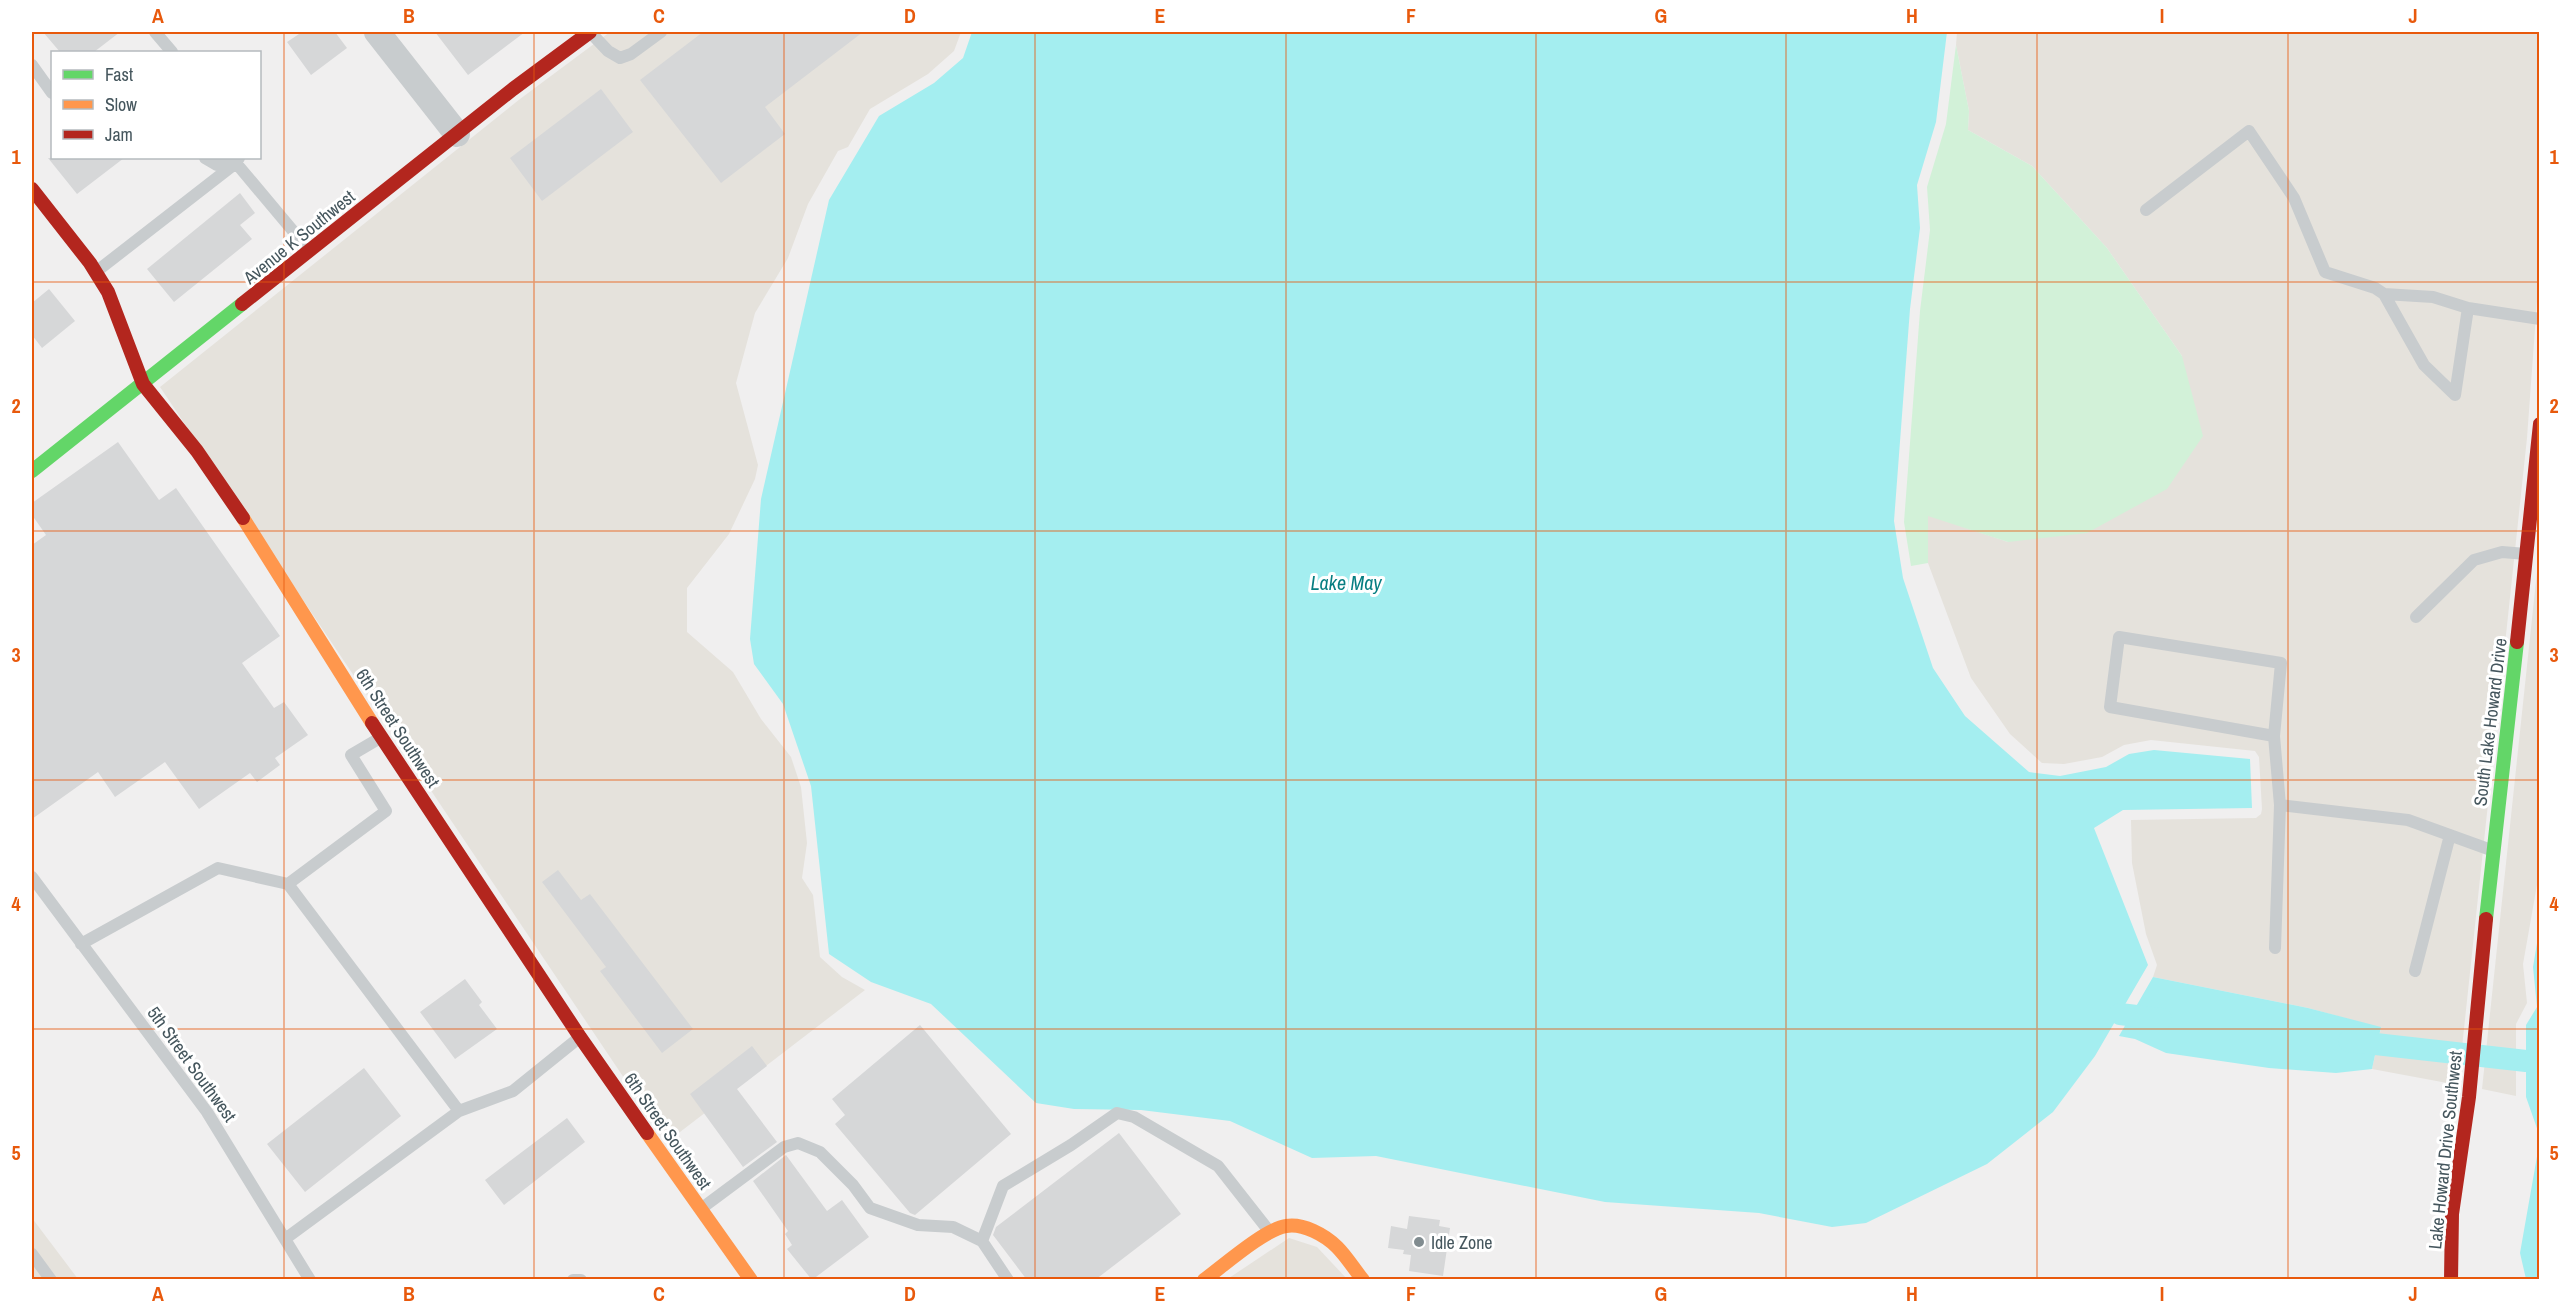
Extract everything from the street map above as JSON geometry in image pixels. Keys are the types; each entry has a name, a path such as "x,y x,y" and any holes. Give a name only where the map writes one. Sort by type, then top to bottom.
{"street":[{"path":"377,32 457,134"},
{"name":"Avenue K Southwest","path":"32,471 457,134 571,37 590,32"},
{"name":"6th Street Southwest","path":"32,189 96,272 117,311 143,384 197,451 249,528 381,737 580,1037 751,1280"},
{"name":"South Lake Howard Drive","path":"2475,1024 2540,424"},
{"name":"Lake Howard Drive Southwest","path":"2451,1280 2452,1214 2469,1097 2475,1024"},
{"path":"1204,1280 1270,1232 1286,1226 1295,1226 1322,1235 1337,1247 1363,1280"}],"lane":[{"path":"155,32 171,51"},
{"path":"590,32 608,51 620,58 631,54 661,32"},
{"path":"32,65 51,92"},
{"path":"2146,210 2249,131 2294,198 2325,272 2375,288 2384,294 2424,365 2455,395 2468,308"},
{"path":"207,159 217,165 238,160"},
{"path":"238,160 310,251"},
{"path":"96,272 238,160"},
{"path":"2384,294 2433,297 2468,308 2540,319"},
{"path":"2416,617 2474,560 2502,552 2527,554"},
{"path":"2274,735 2109,707 2118,637 2281,663 2274,735 2280,805 2275,948"},
{"path":"288,884 386,811 351,755 381,737"},
{"path":"2280,805 2408,820 2493,850"},
{"path":"2415,971 2450,835"},
{"path":"81,944 218,868 288,884 459,1111"},
{"name":"5th Street Southwest","path":"32,877 207,1112 310,1280"},
{"path":"285,1239 459,1111 513,1091 580,1037"},
{"path":"982,1241 1003,1186 1071,1145 1116,1113 1134,1117 1218,1166 1270,1232"},
{"path":"701,1209 784,1148 798,1143 819,1152 853,1185 870,1208 918,1225 953,1227 982,1241 1008,1280"},
{"path":"32,1254 45,1277"},
{"path":"573,1280 581,1280"}],"shaded area":[{"path":"610,32 961,32 954,51 928,74 870,109 848,147 838,151 808,204 788,258 755,313 736,383 758,465 755,479 729,534 687,588 687,632 733,672 761,719 791,757 801,787 807,843 802,878 813,895 820,957 842,977 865,990 667,1142 160,387 520,99"},
{"path":"1957,32 2539,32 2539,274 2527,438 2458,1085 2372,1069 2381,1028 2308,1008 2153,977 2157,965 2146,934 2132,863 2131,820 2256,818 2261,814 2262,809 2259,757 2255,751 2151,740 2124,745 2102,757 2064,764 2042,763 2010,734 1971,678 1928,563 1928,515 2008,542 2182,356 2107,248 2032,166 1968,130 1969,111 1956,45"},
{"path":"2539,553 2540,868 2523,964 2527,1003 2516,1024 2516,1096 2482,1089"},
{"path":"32,1218 78,1279 32,1279"},
{"path":"1289,1238 1317,1247 1348,1280 1226,1280"}],"green space":[{"path":"1956,45 1969,111 1968,130 2032,166 2107,248 2182,356 2203,436 2167,489 2087,533 2008,542 1928,516 1928,563 1911,566 1904,522 1920,311 1930,230 1927,187 1946,124"}],"water":[{"name":"Lake May","path":"972,32 1947,32 1936,122 1917,185 1920,228 1910,309 1894,521 1903,578 1933,668 1965,716 2029,772 2060,776 2106,767 2129,754 2154,750 2250,759 2252,808 2123,810 2094,828 2148,965 2095,1056 2053,1112 1987,1164 1866,1223 1832,1227 1759,1213 1605,1202 1376,1156 1312,1158 1230,1121 1141,1110 1074,1109 1036,1103 931,1004 871,982 829,954 811,786 783,704 754,664 750,639 761,499 829,200 879,116 934,83 963,58"},
{"path":"2539,931 2539,1134 2526,1097 2526,1025 2537,1007 2533,967"},
{"path":"2153,977 2308,1008 2381,1027 2372,1069 2336,1073 2269,1068 2166,1053 2135,1039 2119,1036"},
{"path":"2539,1145 2539,1279 2526,1279 2520,1253"}],"building":[{"path":"43,32 120,32 95,51 59,51"},
{"path":"302,32 335,32 347,48 311,75 287,42"},
{"path":"435,32 525,32 468,75"},
{"path":"703,32 863,32 765,107 785,134 721,183 640,80"},
{"path":"601,89 633,132 542,201 510,158"},
{"path":"48,158 123,159 77,194"},
{"path":"240,193 255,213 240,225 252,239 174,302 147,269"},
{"path":"49,289 75,321 42,348 32,335 32,303"},
{"path":"118,442 159,500 176,488 280,636 242,663 274,708 284,702 308,735 275,758 280,765 257,782 250,773 199,809 165,762 115,797 98,772 32,819 32,545 46,535 32,515 32,503"},
{"path":"558,870 581,900 590,894 693,1029 662,1053 600,971 606,967 542,882"},
{"path":"465,979 482,1002 479,1005 497,1029 455,1059 420,1012"},
{"path":"920,1025 1011,1134 915,1215 910,1213 835,1124 845,1115 832,1099"},
{"path":"752,1046 767,1066 737,1089 777,1142 743,1167 690,1094"},
{"path":"364,1068 401,1116 305,1192 267,1144"},
{"path":"567,1118 585,1142 504,1205 485,1180"},
{"path":"1119,1133 1181,1214 1095,1280 1027,1280 993,1235 996,1227"},
{"path":"786,1155 827,1211 842,1200 869,1237 812,1280 787,1249 792,1245 785,1234 788,1231 753,1181"},
{"name":"Idle Zone","path":"1409,1216 1440,1220 1439,1226 1450,1228 1443,1276 1409,1271 1411,1255 1403,1254 1404,1250 1388,1248 1391,1226 1407,1229"}],"waterway":[{"path":"2120,1014 2161,1019"},
{"path":"2349,1041 2526,1061"}],"traffic: fast":[{"path":"32,471 242,304"},
{"path":"2486,919 2517,642"}],"traffic: slow":[{"path":"243,518 372,723"},
{"path":"647,1133 751,1280"},
{"path":"1204,1280 1244,1249 1267,1234 1286,1226 1299,1226 1320,1234 1344,1255 1363,1280"}],"traffic: jam":[{"path":"242,304 513,89 590,32"},
{"path":"32,189 90,263 108,292 143,384 197,451 243,518"},
{"path":"2517,642 2540,424"},
{"path":"372,723 580,1037 647,1133"},
{"path":"2451,1280 2452,1214 2469,1097 2486,919"}],"place":[{"name":"Idle Zone","path":"1419,1242"}]}
